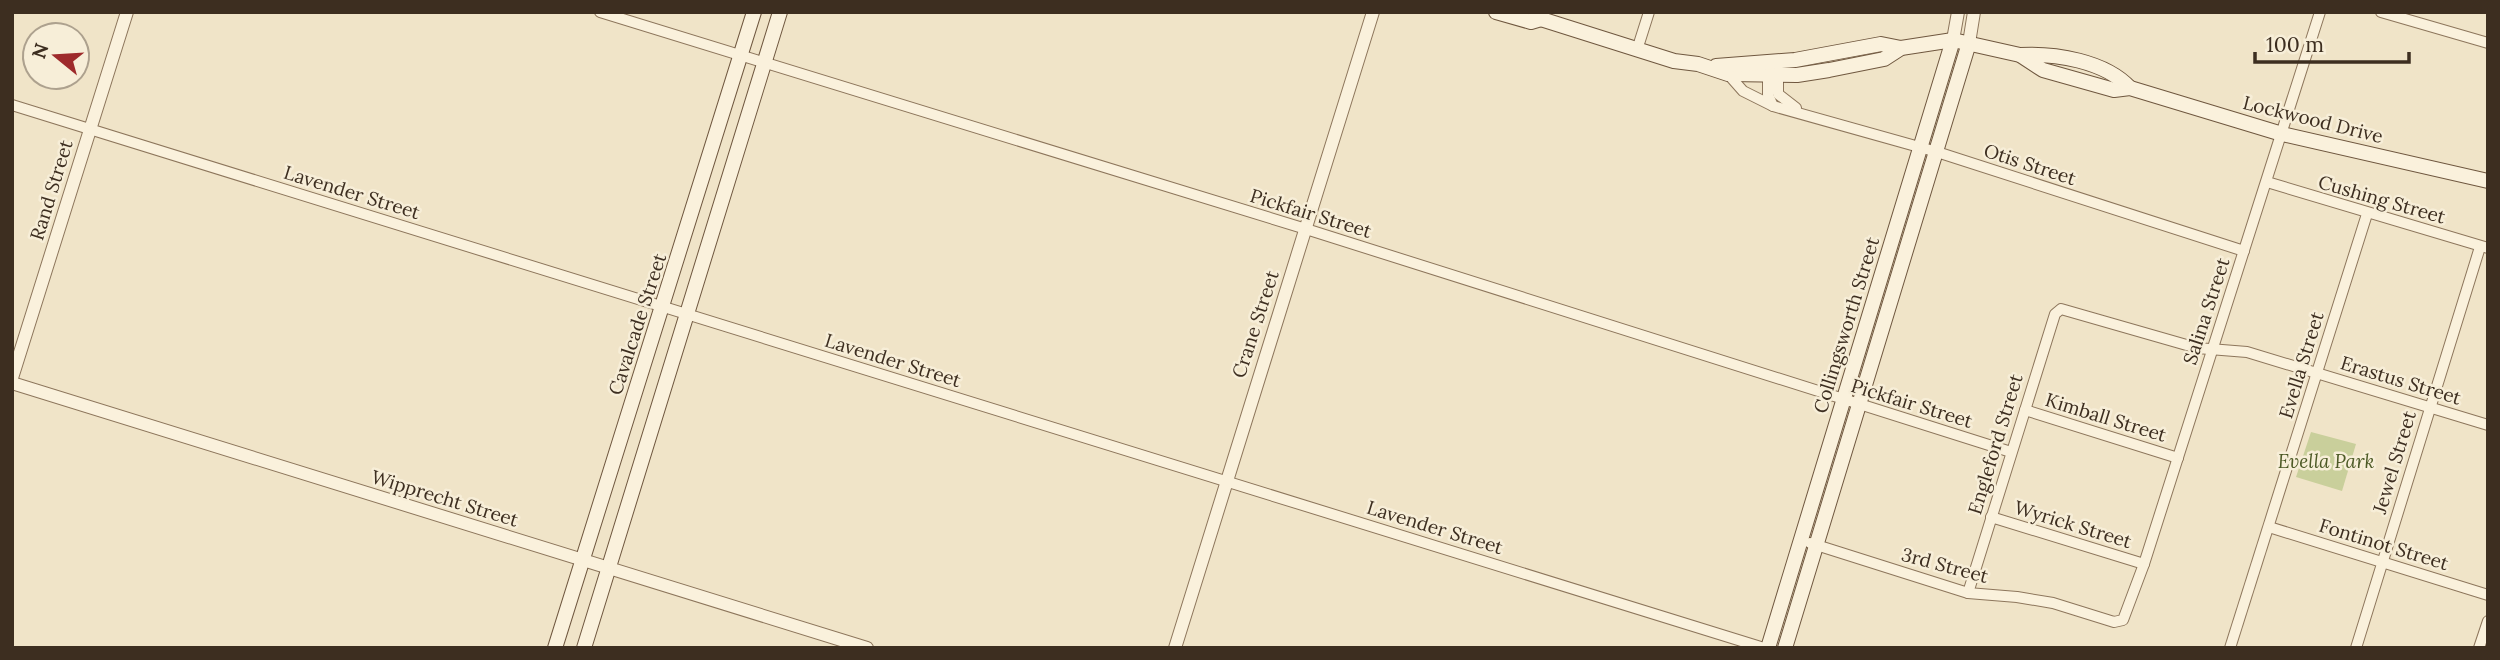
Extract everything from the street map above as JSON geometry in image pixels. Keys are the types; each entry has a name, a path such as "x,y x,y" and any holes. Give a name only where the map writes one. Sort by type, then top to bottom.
{"main road":[{"name":"Cavalcade Street","path":"555,648 754,12"},
{"path":"584,648 780,12"},
{"name":"Lockwood Drive","path":"1496,12 1531,22 1538,15 1674,61 1707,66 1773,69"},
{"name":"Lockwood Drive","path":"1707,66 1728,74 1773,69 1881,44 1901,48 1953,40 2020,55 2043,70 2114,90 2130,88 2282,134 2488,181"},
{"name":"Collingsworth Street","path":"1766,648 1953,40"},
{"name":"Collingsworth Street","path":"1785,648 1969,43"},
{"path":"2472,177 2488,195"},
{"path":"702,182 725,190"},
{"path":"622,435 646,443"}],"street":[{"name":"Rand Street","path":"12,381 127,12"},
{"name":"Pickfair Street","path":"600,12 1306,229 1858,406 2011,452"},
{"name":"Crane Street","path":"1175,648 1373,12"},
{"path":"1637,50 1649,12"},
{"name":"Collingsworth Street","path":"1953,40 1958,12"},
{"name":"Collingsworth Street","path":"1969,43 1974,12"},
{"name":"Salina Street","path":"2123,620 2144,564 2320,12"},
{"path":"2381,12 2488,43"},
{"path":"1773,69 1768,95 1773,106"},
{"name":"Otis Street","path":"1773,69 1778,94 1804,113"},
{"name":"Otis Street","path":"1728,74 1743,91 1773,106 1921,147 2244,251"},
{"name":"Lavender Street","path":"12,105 686,316 1766,648"},
{"name":"Cushing Street","path":"2267,182 2484,248"},
{"name":"Evella Street","path":"2230,648 2367,214"},
{"name":"Jewel Street","path":"2356,648 2429,407 2484,248"},
{"name":"Erastus Street","path":"2061,309 2197,348 2247,352 2488,425"},
{"name":"Engleford Street","path":"1968,593 2055,314 2061,309"},
{"name":"Wipprecht Street","path":"12,381 867,648"},
{"name":"Kimball Street","path":"2025,410 2178,458"},
{"name":"Wyrick Street","path":"1991,517 2144,564"},
{"name":"Fontinot Street","path":"2269,527 2488,595"},
{"name":"3rd Street","path":"1800,540 1968,593 2053,603 2114,622 2123,620"},
{"path":"2479,648 2488,621"}],"green space":[{"name":"Evella Park","path":"2311,432 2356,444 2342,491 2296,477"}]}
